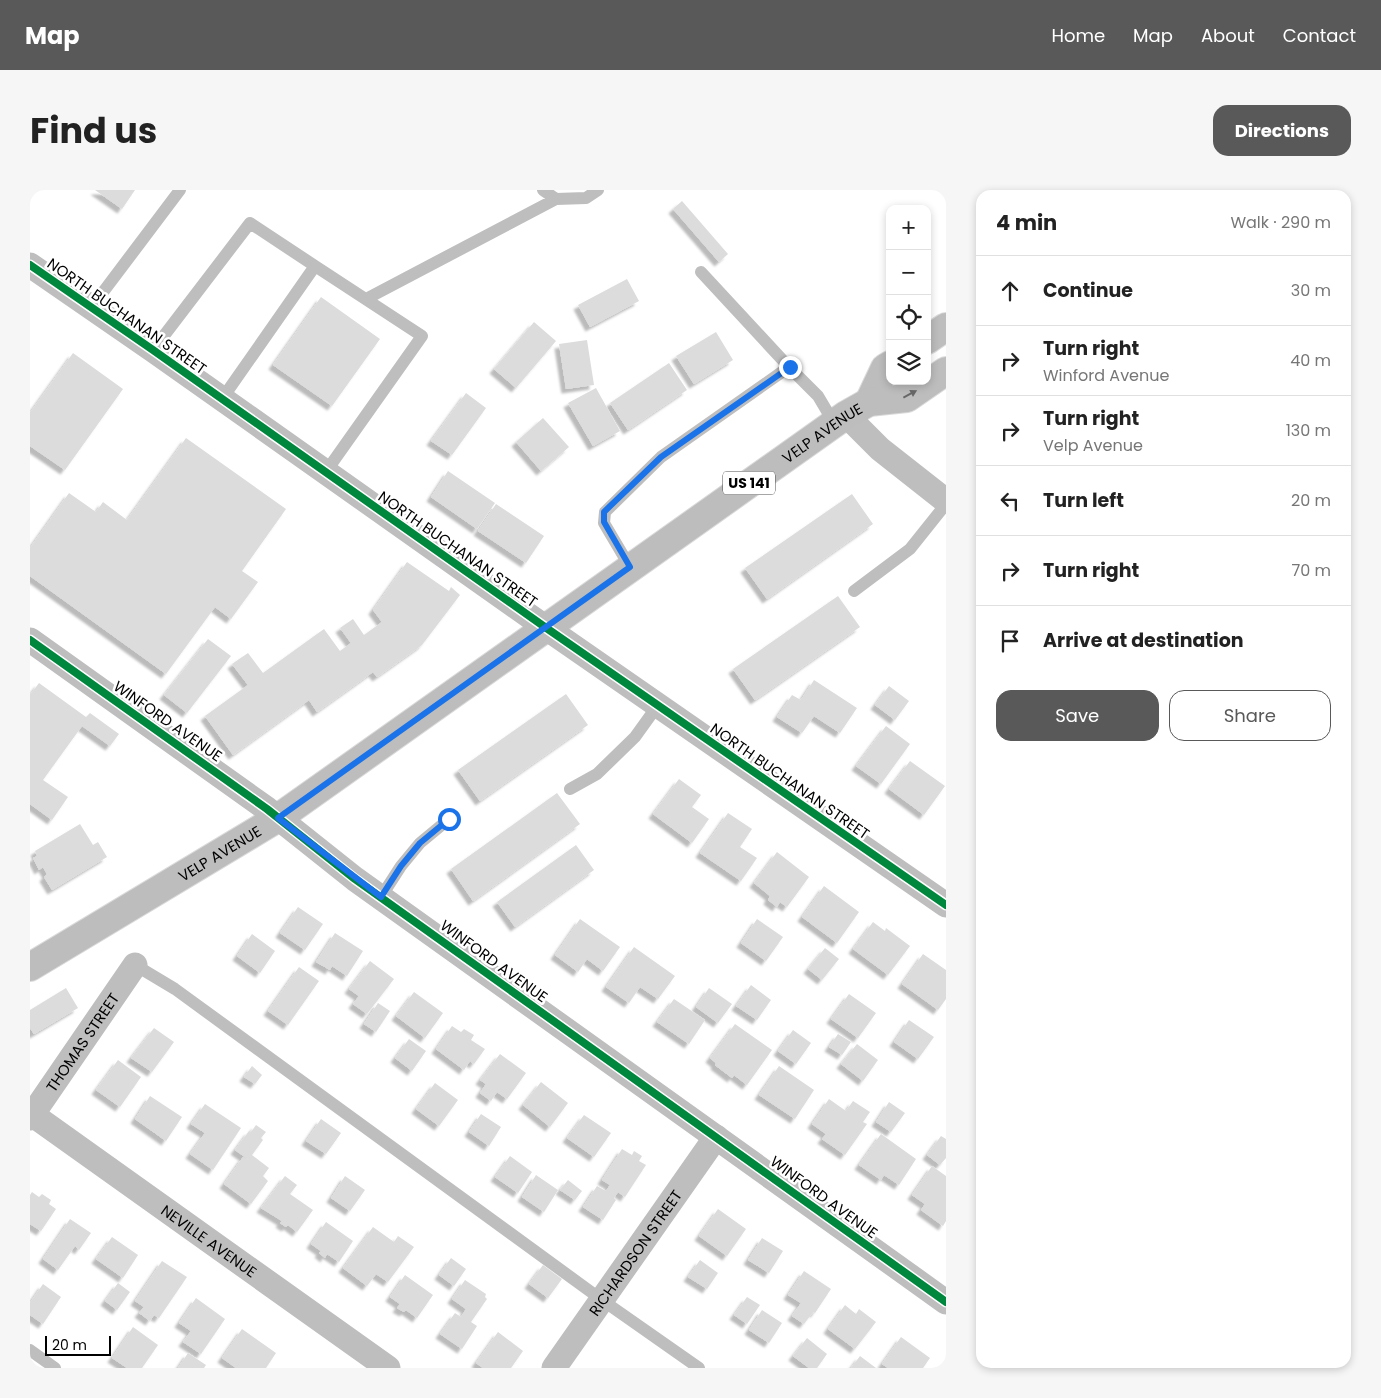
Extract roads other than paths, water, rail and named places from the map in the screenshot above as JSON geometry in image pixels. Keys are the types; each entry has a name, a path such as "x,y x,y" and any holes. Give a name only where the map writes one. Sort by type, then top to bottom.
{"main road":[{"path":"931,337 946,327"},
{"name":"VELP AVENUE","path":"30,968 278,818 849,413 886,367"},
{"name":"VELP AVENUE","path":"849,413 907,398 946,371"}],"street":[{"name":"NORTH BUCHANAN STREET","path":"30,265 154,350 325,473 946,905"},
{"path":"849,413 880,449 946,502"},
{"name":"WINFORD AVENUE","path":"30,640 259,803 381,897 946,1302"},
{"name":"THOMAS STREET","path":"31,1115 135,965"},
{"name":"NEVILLE AVENUE","path":"31,1115 388,1368"},
{"name":"RICHARDSON STREET","path":"554,1368 716,1137"}],"lane":[{"path":"91,308 180,190"},
{"path":"544,190 556,199"},
{"path":"366,299 556,199 586,198 598,190"},
{"path":"154,350 250,223 422,336 325,473"},
{"path":"222,399 315,266"},
{"path":"701,272 818,396 849,413"},
{"path":"630,567 604,522 604,512 661,457 790,367"},
{"path":"854,591 910,550 946,502"},
{"path":"570,790 597,774 635,737 658,705"},
{"path":"381,897 401,866 420,843 449,819"},
{"path":"135,965 175,989 698,1368"},
{"path":"30,1350 55,1368"}]}
